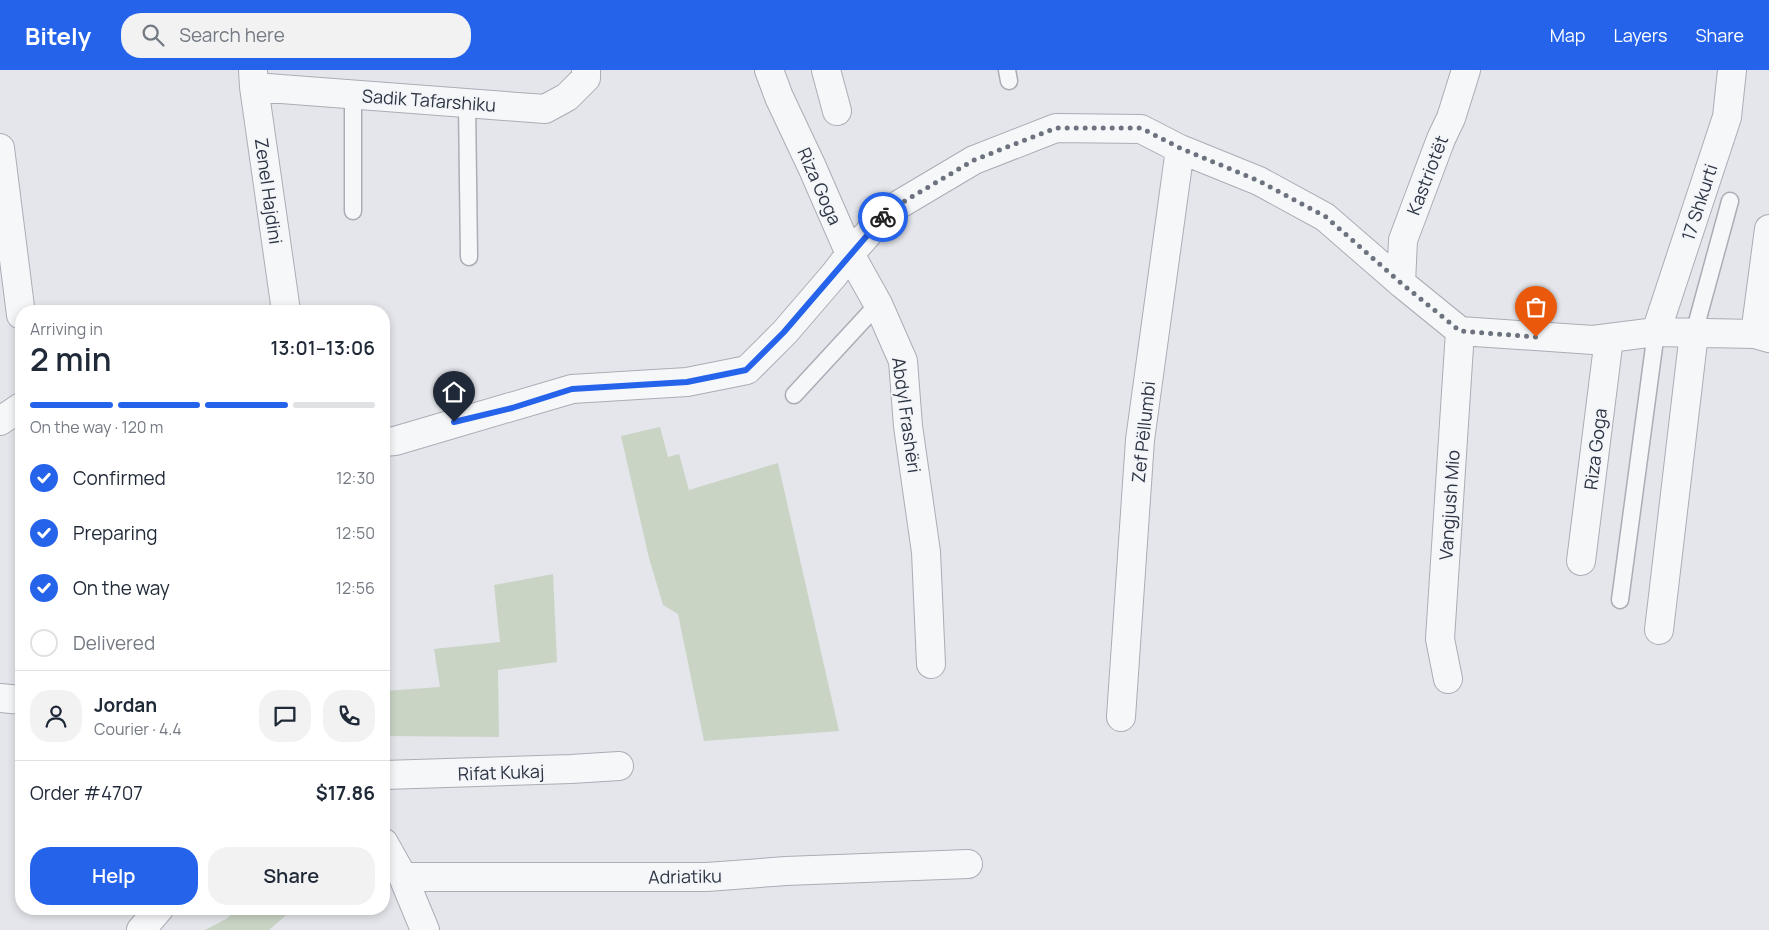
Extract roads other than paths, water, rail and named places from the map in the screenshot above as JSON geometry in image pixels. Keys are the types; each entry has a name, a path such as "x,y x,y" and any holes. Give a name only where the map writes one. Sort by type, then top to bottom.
{"street":[{"name":"Sadik Tafarshiku","path":"254,78 354,94 545,109 567,96 586,78 586,70"},
{"name":"Riza Goga","path":"769,70 779,97 850,254 888,211 974,160 1056,128 1141,128 1180,148 1259,181 1326,217 1401,283 1460,331"},
{"path":"826,70 838,111"},
{"name":"Kastriotët","path":"1401,283 1402,240 1451,118 1466,70"},
{"name":"17 Shkurti","path":"1656,332 1727,116 1732,70"},
{"name":"Zenel Hajdini","path":"254,78 285,305"},
{"path":"0,148 20,305"},
{"name":"Zef Pëllumbi","path":"1122,716 1140,440 1180,148"},
{"path":"1460,331 1593,340 1656,332 1762,336 1769,229"},
{"name":"Abdyl Frashëri","path":"850,254 878,304 903,361 908,426 926,552 931,664"},
{"path":"390,441 572,389 687,382 746,370 784,332 850,254"},
{"name":"Vangjush Mio","path":"1448,679 1440,639 1460,331"},
{"path":"1660,630 1694,333"},
{"name":"Riza Goga","path":"1581,561 1609,338"},
{"path":"0,421 15,411"},
{"path":"0,698 15,699"},
{"name":"Rifat Kukaj","path":"390,775 619,766"},
{"path":"390,854 403,877 425,930"},
{"name":"Adriatiku","path":"403,877 707,877 786,871 968,864"},
{"path":"141,930 154,915"}],"lane":[{"path":"353,211 354,94"},
{"path":"467,103 469,257"},
{"path":"1694,333 1730,201"},
{"path":"794,395 878,304"},
{"path":"1620,600 1656,332"}]}
